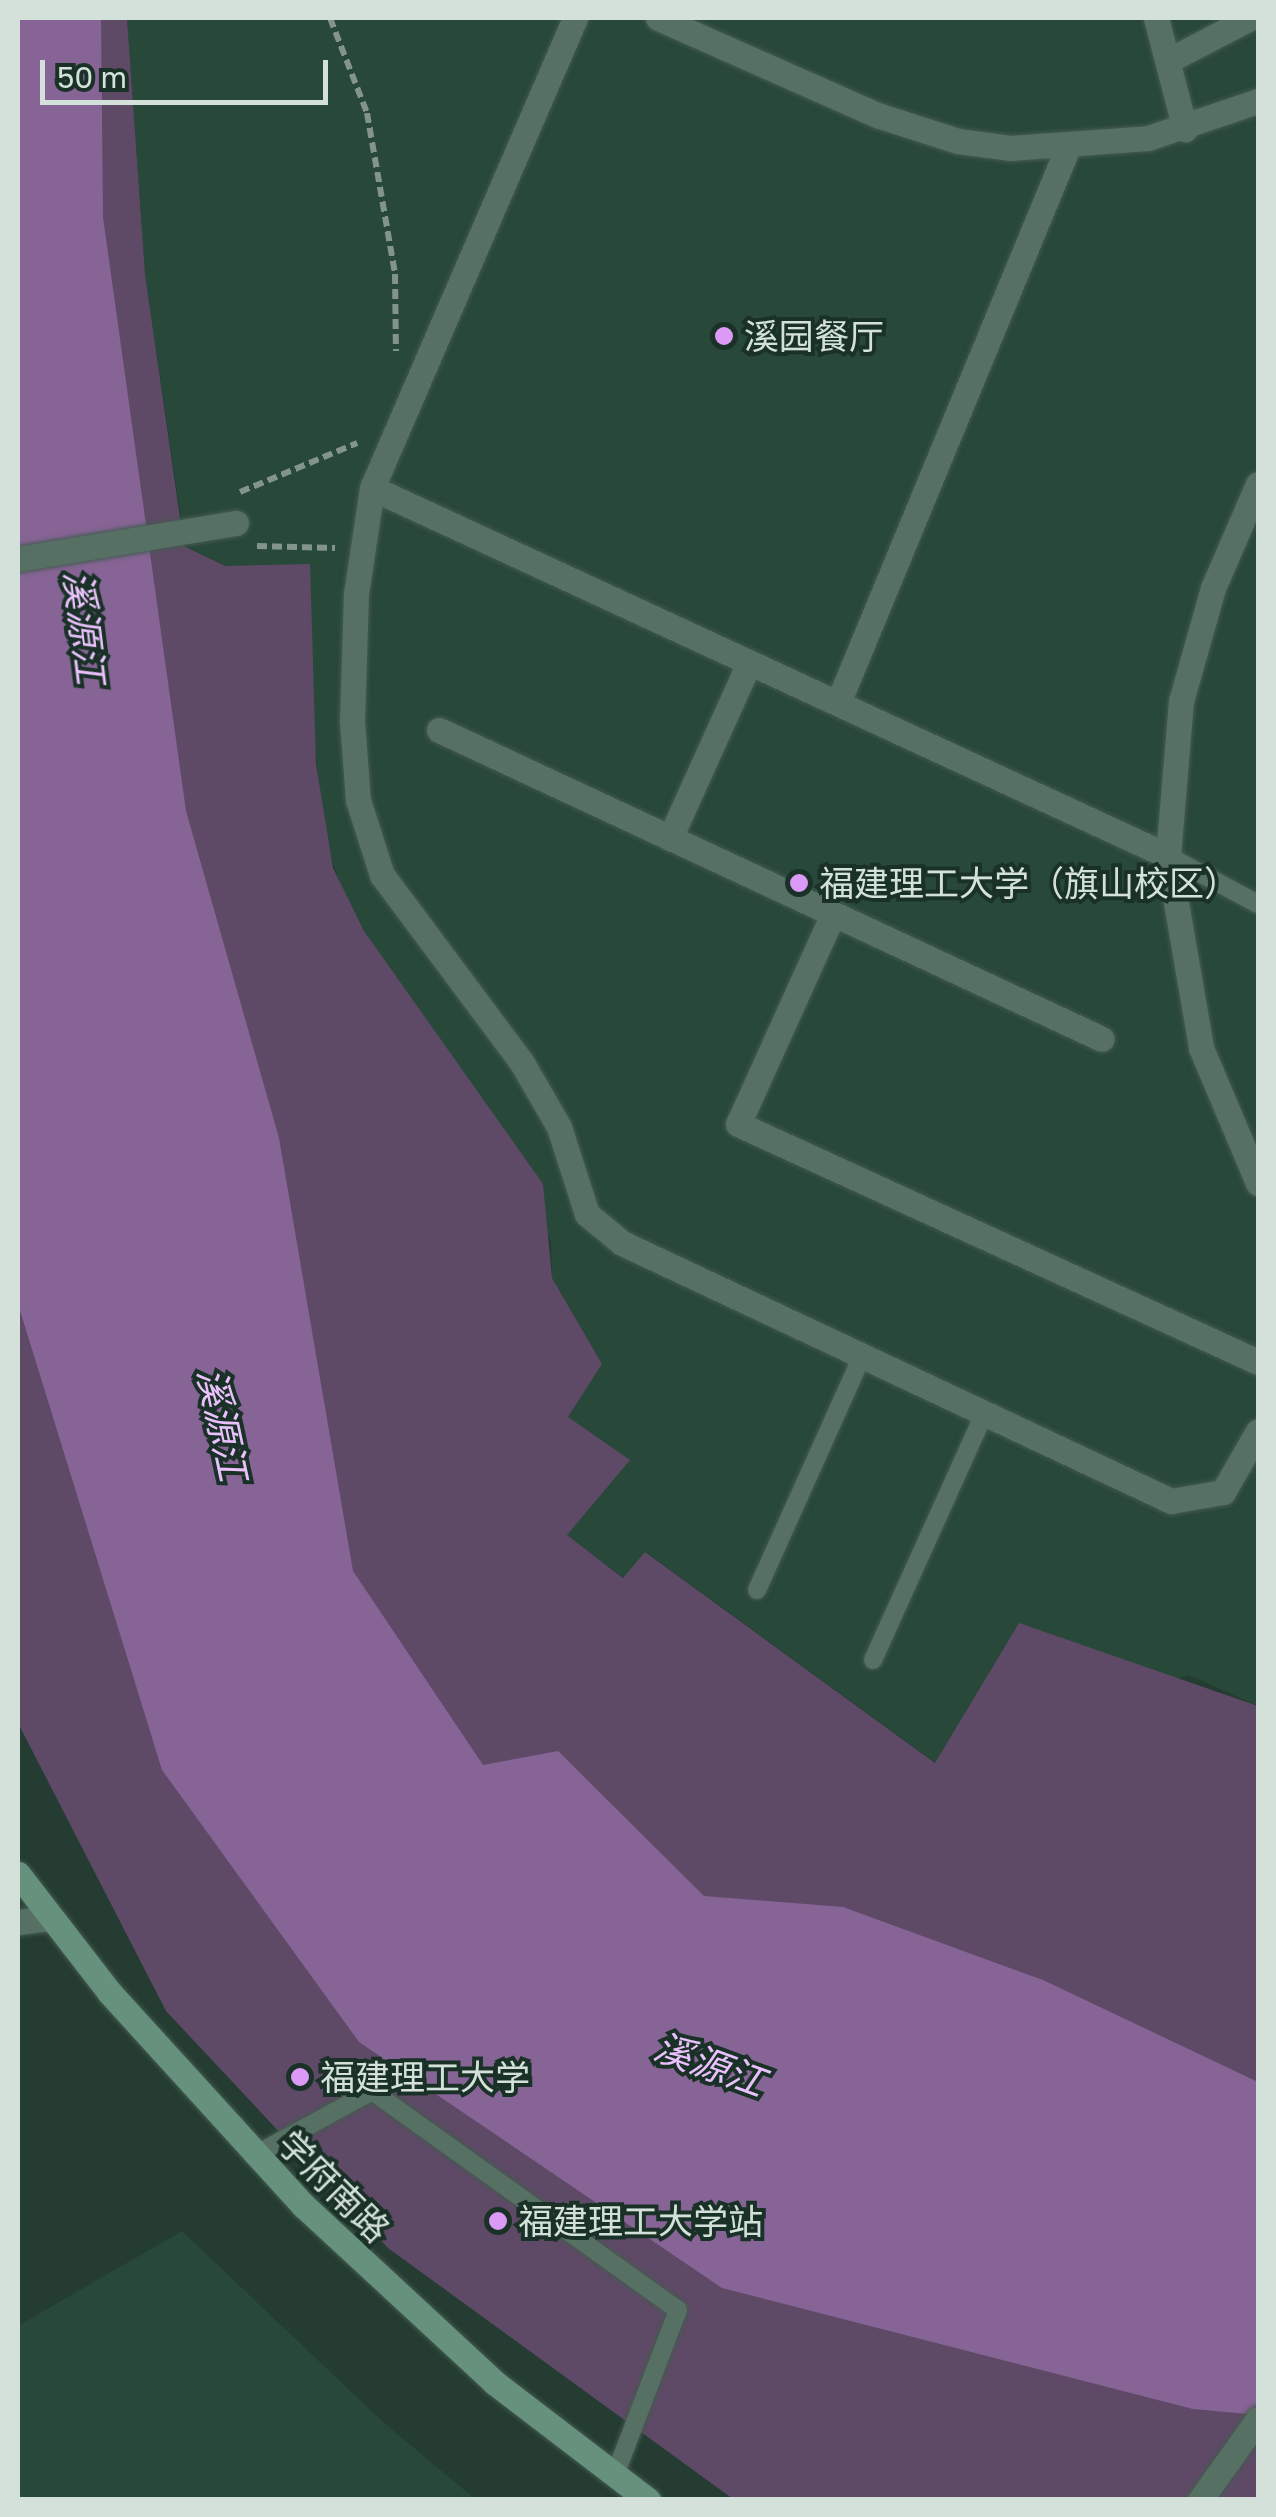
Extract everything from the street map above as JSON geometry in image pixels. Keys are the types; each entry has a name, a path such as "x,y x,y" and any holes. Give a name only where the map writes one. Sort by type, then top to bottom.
{"main road":[{"name":"学府南路","path":"18,1874 50,1918 254,2156 427,2324 648,2500"}],"street":[{"path":"576,18 372,488 361,548 352,721 367,835 405,913 543,1096 586,1214 622,1243 984,1414 1190,1504 1224,1492 1258,1431"},
{"path":"1156,18 1173,58 1185,130"},
{"path":"1173,58 1250,18"},
{"path":"674,21 912,130 1010,148 1068,146 1185,130 1258,100"},
{"path":"838,703 1068,146"},
{"path":"1258,484 1213,588 1181,701 1168,856 1201,1048 1258,1183"},
{"path":"372,488 1168,856"},
{"path":"18,559 236,523"},
{"path":"670,838 749,663"},
{"path":"439,730 1102,1039"},
{"path":"833,914 738,1124 1258,1362"},
{"path":"18,1922 50,1918"},
{"path":"1207,2490 1258,2418"}],"lane":[{"path":"1168,856 1258,904"},
{"path":"757,1590 862,1356"},
{"path":"872,1660 984,1414"},
{"path":"254,2156 372,2091 678,2310 615,2475"}],"path":[{"path":"330,18 367,113 395,274 396,369"},
{"path":"361,548 238,545 239,492 396,427"}],"shaded area":[{"path":"18,18 127,18 145,274 184,546 225,566 310,564 316,764 333,868 364,931 543,1184 552,1278 602,1364 568,1417 630,1460 567,1535 623,1578 645,1552 935,1763 1019,1623 1258,1706 1258,2499 733,2499 388,2248 166,2011 18,1723"},
{"name":"福建理工大学（旗山校区）","path":"127,18 1258,18 1258,1706 1189,1675 936,1763 646,1552 624,1578 567,1535 568,1417 602,1364 552,1278 551,1241 345,898 323,834 314,734 225,566 185,546 145,274"},
{"path":"182,2231 382,2421 475,2499 18,2499 18,2326"}],"water":[{"name":"溪源江","path":"18,18 101,18 103,217 186,811 279,1138 353,1571 483,1765 558,1751 704,1896 843,1907 1043,1980 1258,2082 1258,2415 1193,2409 722,2288 359,2042 162,1770 18,1304"}],"place":[{"name":"溪园餐厅","path":"724,336"},
{"name":"福建理工大学（旗山校区）","path":"799,883"},
{"name":"福建理工大学","path":"300,2077"},
{"name":"福建理工大学站","path":"498,2221"}]}
